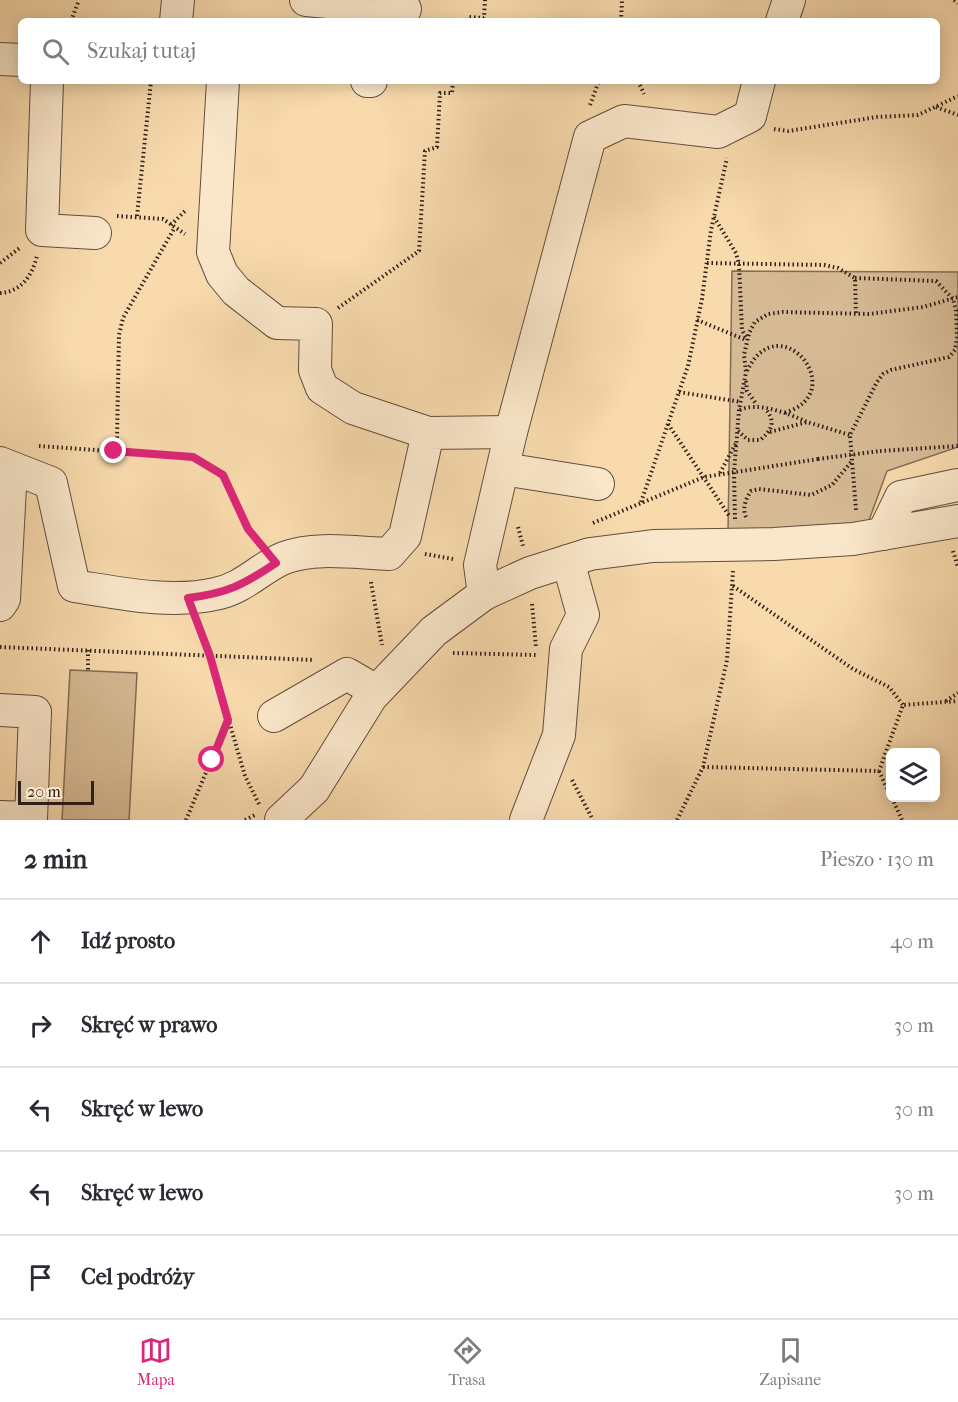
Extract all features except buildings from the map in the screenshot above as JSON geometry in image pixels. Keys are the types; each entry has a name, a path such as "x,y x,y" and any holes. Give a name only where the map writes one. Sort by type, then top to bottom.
{"street":[{"path":"176,18 178,0"},
{"path":"306,0 405,9"},
{"path":"783,18 789,0"},
{"path":"0,59 18,60"},
{"path":"47,84 42,230 95,233"},
{"path":"223,84 214,257 222,274 236,291 277,323 316,324 315,370 322,387 353,408 428,433 511,432"},
{"path":"272,815 314,789 370,697 482,579 511,432 590,137 624,121 718,132 750,116 758,84"},
{"path":"0,605 4,599 6,465 51,483 74,586 132,594 188,598 218,594 236,587 284,558 313,552 380,551 405,536 428,433"},
{"path":"503,469 598,484"},
{"path":"882,534 901,497 958,485"},
{"path":"482,579 533,572 582,547 653,546 742,534 774,544 853,539 958,520"},
{"path":"526,820 559,735 566,649 583,615 582,547"},
{"path":"274,716 347,674 376,691"},
{"path":"0,710 35,712 31,819 0,817"}],"path":[{"path":"72,18 79,0"},
{"path":"469,18 484,18 485,0"},
{"path":"621,18 622,0"},
{"path":"954,0 958,3"},
{"path":"138,216 151,84"},
{"path":"316,324 419,251 425,151 437,147 440,93 452,93 453,84"},
{"path":"641,502 688,366 698,320 714,217 735,124 788,131 877,117 918,115 958,96"},
{"path":"935,107 958,115"},
{"path":"714,217 736,253 739,264 742,330 747,340"},
{"path":"114,451 117,438 119,334 123,318 175,227"},
{"path":"0,263 42,230"},
{"path":"0,293 9,293 23,284 29,276 34,267 42,230"},
{"path":"707,263 824,265 838,268 855,278 936,280 955,298 957,337 955,350 949,357 942,360 891,369 883,374 850,435 856,513 853,516"},
{"path":"855,278 856,314"},
{"path":"757,405 747,391 744,355 749,333 755,322 768,314 783,312 856,314 924,307 955,298"},
{"path":"698,320 747,340"},
{"path":"668,424 735,525 734,472 746,372 752,359 764,350 778,346 793,349 804,358 811,371 812,386 806,400 795,410 784,413"},
{"path":"679,392 741,402"},
{"path":"740,410 747,406 757,405 850,435"},
{"path":"765,408 772,419 770,432"},
{"path":"738,431 748,440 760,440 770,432 807,422"},
{"path":"720,474 738,439"},
{"path":"34,446 193,457 223,475 248,529 276,563"},
{"path":"582,547 599,520 704,477 880,451 958,446"},
{"path":"677,820 703,767 727,660 732,586 746,499 751,491 759,489 811,495 832,485 852,461"},
{"path":"582,547 599,520 598,484"},
{"path":"382,646 380,551 482,579"},
{"path":"533,572 536,666"},
{"path":"732,586 853,669 889,687 903,705"},
{"path":"188,598 210,656 244,776 272,815"},
{"path":"434,631 448,646 448,653 536,655"},
{"path":"0,647 315,660"},
{"path":"88,650 88,670"},
{"path":"945,702 958,693"},
{"path":"903,705 958,701"},
{"path":"886,786 879,771 903,705"},
{"path":"186,820 228,720"},
{"path":"703,767 879,771"},
{"path":"894,802 902,820"}],"shaded area":[{"path":"732,271 958,272 958,447 887,471 868,523 728,532"},
{"path":"70,670 137,673 129,820 62,820"}],"route":[{"path":"114,451 193,457 223,475 248,529 276,563 245,583 218,594 188,598 210,656 228,720 212,760"}]}
